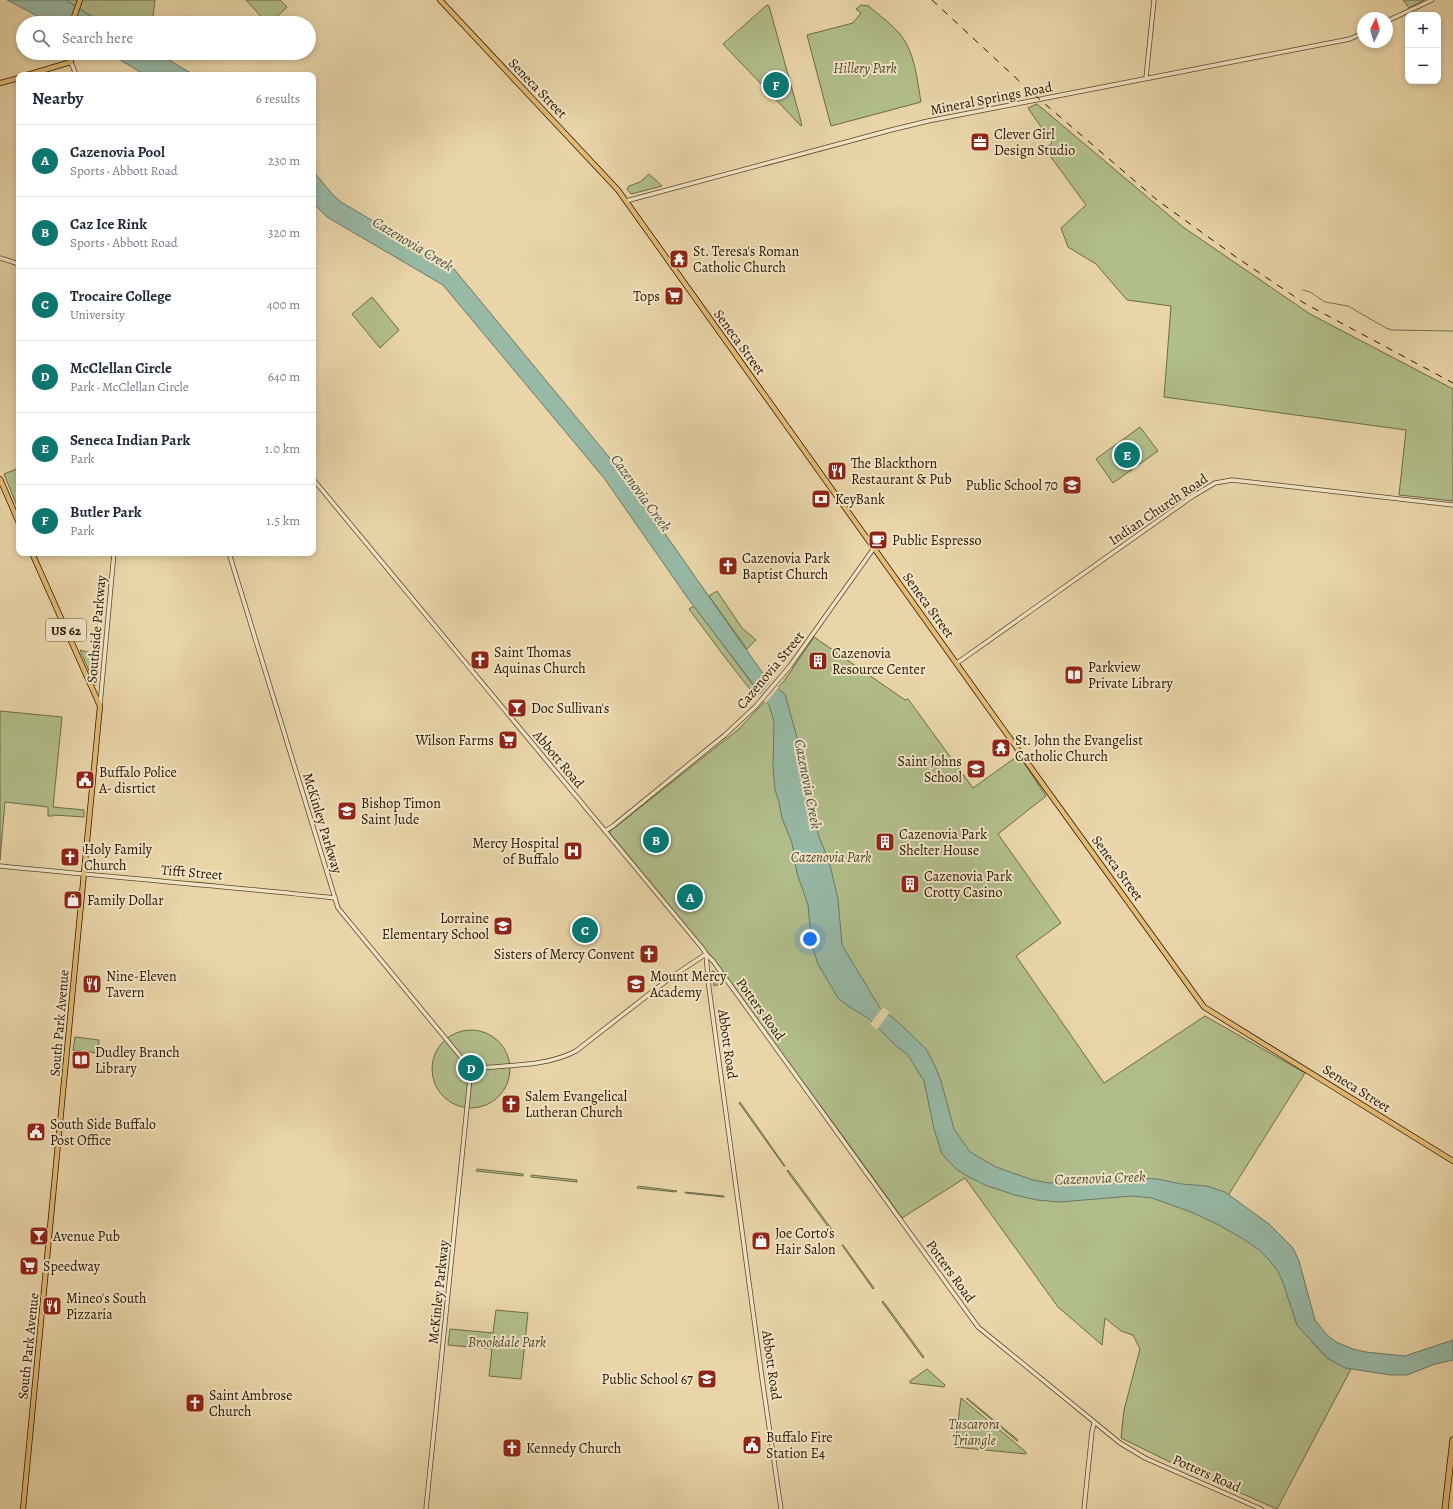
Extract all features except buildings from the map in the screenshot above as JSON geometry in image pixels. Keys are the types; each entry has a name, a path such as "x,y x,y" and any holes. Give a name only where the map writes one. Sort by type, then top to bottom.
{"highway":[{"path":"1444,1509 1453,1440"}],"main road":[{"path":"74,16 80,0"},
{"name":"Seneca Street","path":"440,0 610,180 626,201 1204,1007 1453,1161"},
{"path":"37,72 71,62"},
{"path":"0,83 16,79"},
{"path":"0,479 16,516"},
{"name":"South Park Avenue","path":"23,1509 62,1116 100,706 33,556"}],"street":[{"path":"1146,78 1154,0"},
{"path":"1393,18 1432,0"},
{"name":"Mineral Springs Road","path":"626,201 891,130 1146,78 1350,39 1357,36"},
{"path":"71,62 75,72"},
{"path":"0,258 16,263"},
{"name":"Indian Church Road","path":"957,664 1124,544 1215,483 1232,480 1453,505"},
{"name":"Abbott Road","path":"316,483 706,954 709,988 781,1509"},
{"name":"Cazenovia Street","path":"605,831 741,721 762,700 809,640 874,548"},
{"name":"Southside Parkway","path":"100,706 114,556"},
{"name":"McKinley Parkway","path":"230,556 340,912 465,1062"},
{"name":"Tifft Street","path":"0,866 84,875 192,883 335,898"},
{"path":"480,1068 547,1061 569,1055 670,978 706,954"},
{"name":"Potters Road","path":"706,954 715,963 978,1327 1094,1424 1120,1443 1145,1458 1261,1509"},
{"path":"468,1060 474,1060 478,1063 480,1068 478,1075 470,1078 462,1072 462,1067 468,1060"},
{"name":"McKinley Parkway","path":"426,1509 470,1078"},
{"path":"1084,1509 1094,1424"}],"green space":[{"path":"66,0 155,0 153,16 91,16"},
{"path":"246,0 280,0 287,7 277,16 261,16"},
{"path":"1403,0 1424,0 1409,8"},
{"path":"767,5 769,6 802,125 801,126 723,44"},
{"name":"Hillery Park","path":"861,5 869,6 894,27 905,41 915,66 921,102 831,126 807,35 853,23 861,13 856,9"},
{"path":"1037,104 1183,227 1310,314 1453,389 1453,501 1399,495 1406,430 1164,397 1171,306 1127,300 1096,264 1068,247 1061,228 1086,205 1045,149 1052,143 1028,108"},
{"path":"649,174 662,186 631,194 627,189 629,186 640,182"},
{"path":"372,297 399,330 380,348 352,314"},
{"path":"1140,427 1158,451 1113,483 1096,459"},
{"path":"16,469 16,504 4,474"},
{"path":"717,591 742,628 756,640 747,649 709,596"},
{"path":"694,606 759,693 756,697 689,609"},
{"name":"Cazenovia Park","path":"814,637 905,700 908,699 973,788 1019,755 1046,796 998,834 1061,923 1016,956 1104,1083 1205,1016 1305,1073 1224,1202 1282,1272 1313,1343 1327,1358 1351,1369 1277,1509 1168,1461 1121,1438 1124,1410 1140,1349 1133,1335 1121,1331 1105,1318 1102,1345 1058,1307 965,1178 902,1218 704,948 609,832 739,729 784,681"},
{"path":"80,650 91,653 99,650 97,684 95,685"},
{"path":"0,711 62,717 53,807 84,810 84,817 48,816 48,807 5,802 0,860"},
{"path":"712,971 714,971 723,983 714,986"},
{"path":"471,1030 486,1033 498,1042 507,1054 510,1069 507,1084 498,1096 486,1105 471,1108 456,1105 444,1096 435,1084 432,1069 435,1054 444,1042 456,1033"},
{"path":"75,1037 99,1040 98,1053 73,1050"},
{"path":"740,1102 785,1166 739,1103"},
{"path":"477,1169 523,1174 523,1176 476,1171"},
{"path":"788,1170 833,1231 832,1232 787,1171"},
{"path":"531,1175 577,1180 577,1182 531,1177"},
{"path":"638,1186 677,1191 637,1188"},
{"path":"685,1193 724,1196 724,1197"},
{"path":"842,1245 874,1288 873,1289"},
{"path":"883,1301 924,1357 923,1358 882,1302"},
{"name":"Brookdale Park","path":"496,1310 528,1313 521,1379 489,1376 492,1349 448,1345 450,1329 493,1333"},
{"name":"Tuscarora Triangle","path":"927,1369 945,1385 944,1387 910,1383 910,1381"},
{"name":"Tuscarora Triangle","path":"961,1398 1026,1452 1026,1454 955,1447"},
{"path":"967,1398 1018,1440 1017,1441"}],"shaded area":[{"path":"7,0 66,0 91,16 38,16"},
{"path":"120,60 169,60 189,72 140,72"},
{"path":"316,175 341,202 454,269 623,474 769,682 785,694 796,734 819,837 829,861 838,899 842,945 880,1008 898,1022 926,1049 941,1081 954,1129 970,1152 996,1167 1033,1180 1049,1183 1133,1178 1157,1179 1182,1184 1207,1186 1225,1192 1269,1224 1293,1248 1299,1261 1315,1320 1326,1334 1336,1342 1353,1349 1366,1352 1405,1356 1453,1340 1453,1360 1435,1364 1407,1375 1391,1375 1345,1368 1327,1358 1297,1325 1282,1280 1277,1270 1269,1260 1258,1249 1219,1225 1191,1212 1152,1198 1132,1196 1060,1202 1037,1200 1015,1195 985,1185 956,1169 942,1154 934,1129 924,1081 907,1054 896,1046 868,1018 838,998 818,964 812,946 808,905 797,873 792,843 782,818 775,790 773,767 774,721 769,705 689,600 604,478 443,285 327,217 316,206"}],"pier":[{"path":"771,681 779,687 766,703 759,696"},
{"path":"883,1007 890,1012 877,1030 870,1024"}],"waterway":[{"path":"1303,290 1310,292 1325,302 1348,306 1392,330 1453,331"}],"railway":[{"path":"932,0 1031,92 1157,200 1236,257 1304,303 1453,383"}],"place":[{"name":"Butler Park","path":"776,85"},
{"name":"Clever Girl Design Studio","path":"980,142"},
{"name":"St. Teresa's Roman Catholic Church","path":"679,259"},
{"name":"Tops","path":"674,296"},
{"name":"Seneca Indian Park","path":"1127,455"},
{"name":"The Blackthorn Restaurant & Pub","path":"837,471"},
{"name":"Public School 70","path":"1072,485"},
{"name":"KeyBank","path":"821,499"},
{"name":"Public Espresso","path":"878,540"},
{"name":"Cazenovia Park Baptist Church","path":"728,566"},
{"name":"Saint Thomas Aquinas Church","path":"480,660"},
{"name":"Cazenovia Resource Center","path":"818,661"},
{"name":"Parkview Private Library","path":"1074,675"},
{"name":"Doc Sullivan's","path":"517,708"},
{"name":"Wilson Farms","path":"508,740"},
{"name":"St. John the Evangelist Catholic Church","path":"1001,748"},
{"name":"Saint Johns School","path":"976,769"},
{"name":"Buffalo Police A- disrtict","path":"85,780"},
{"name":"Bishop Timon Saint Jude","path":"347,811"},
{"name":"Caz Ice Rink","path":"656,840"},
{"name":"Cazenovia Park Shelter House","path":"885,842"},
{"name":"Mercy Hospital of Buffalo","path":"573,851"},
{"name":"Holy Family Church","path":"70,857"},
{"name":"Cazenovia Park Crotty Casino","path":"910,884"},
{"name":"Cazenovia Pool","path":"690,897"},
{"name":"Family Dollar","path":"73,900"},
{"name":"Lorraine Elementary School","path":"503,926"},
{"name":"Trocaire College","path":"585,930"},
{"name":"Sisters of Mercy Convent","path":"649,954"},
{"name":"Nine-Eleven Tavern","path":"92,984"},
{"name":"Mount Mercy Academy","path":"636,984"},
{"name":"Dudley Branch Library","path":"81,1060"},
{"name":"McClellan Circle","path":"471,1068"},
{"name":"Salem Evangelical Lutheran Church","path":"511,1104"},
{"name":"South Side Buffalo Post Office","path":"36,1132"},
{"name":"Avenue Pub","path":"39,1236"},
{"name":"Joe Corto's Hair Salon","path":"761,1241"},
{"name":"Speedway","path":"29,1266"},
{"name":"Mineo's South Pizzaria","path":"52,1306"},
{"name":"Public School 67","path":"707,1379"},
{"name":"Saint Ambrose Church","path":"195,1403"},
{"name":"Buffalo Fire Station E4","path":"752,1445"},
{"name":"Kennedy Church","path":"512,1448"}],"water label":[{"name":"Cazenovia Creek","path":"413,244"},
{"name":"Cazenovia Creek","path":"641,493"},
{"name":"Cazenovia Creek","path":"808,784"},
{"name":"Cazenovia Creek","path":"1100,1178"}]}
